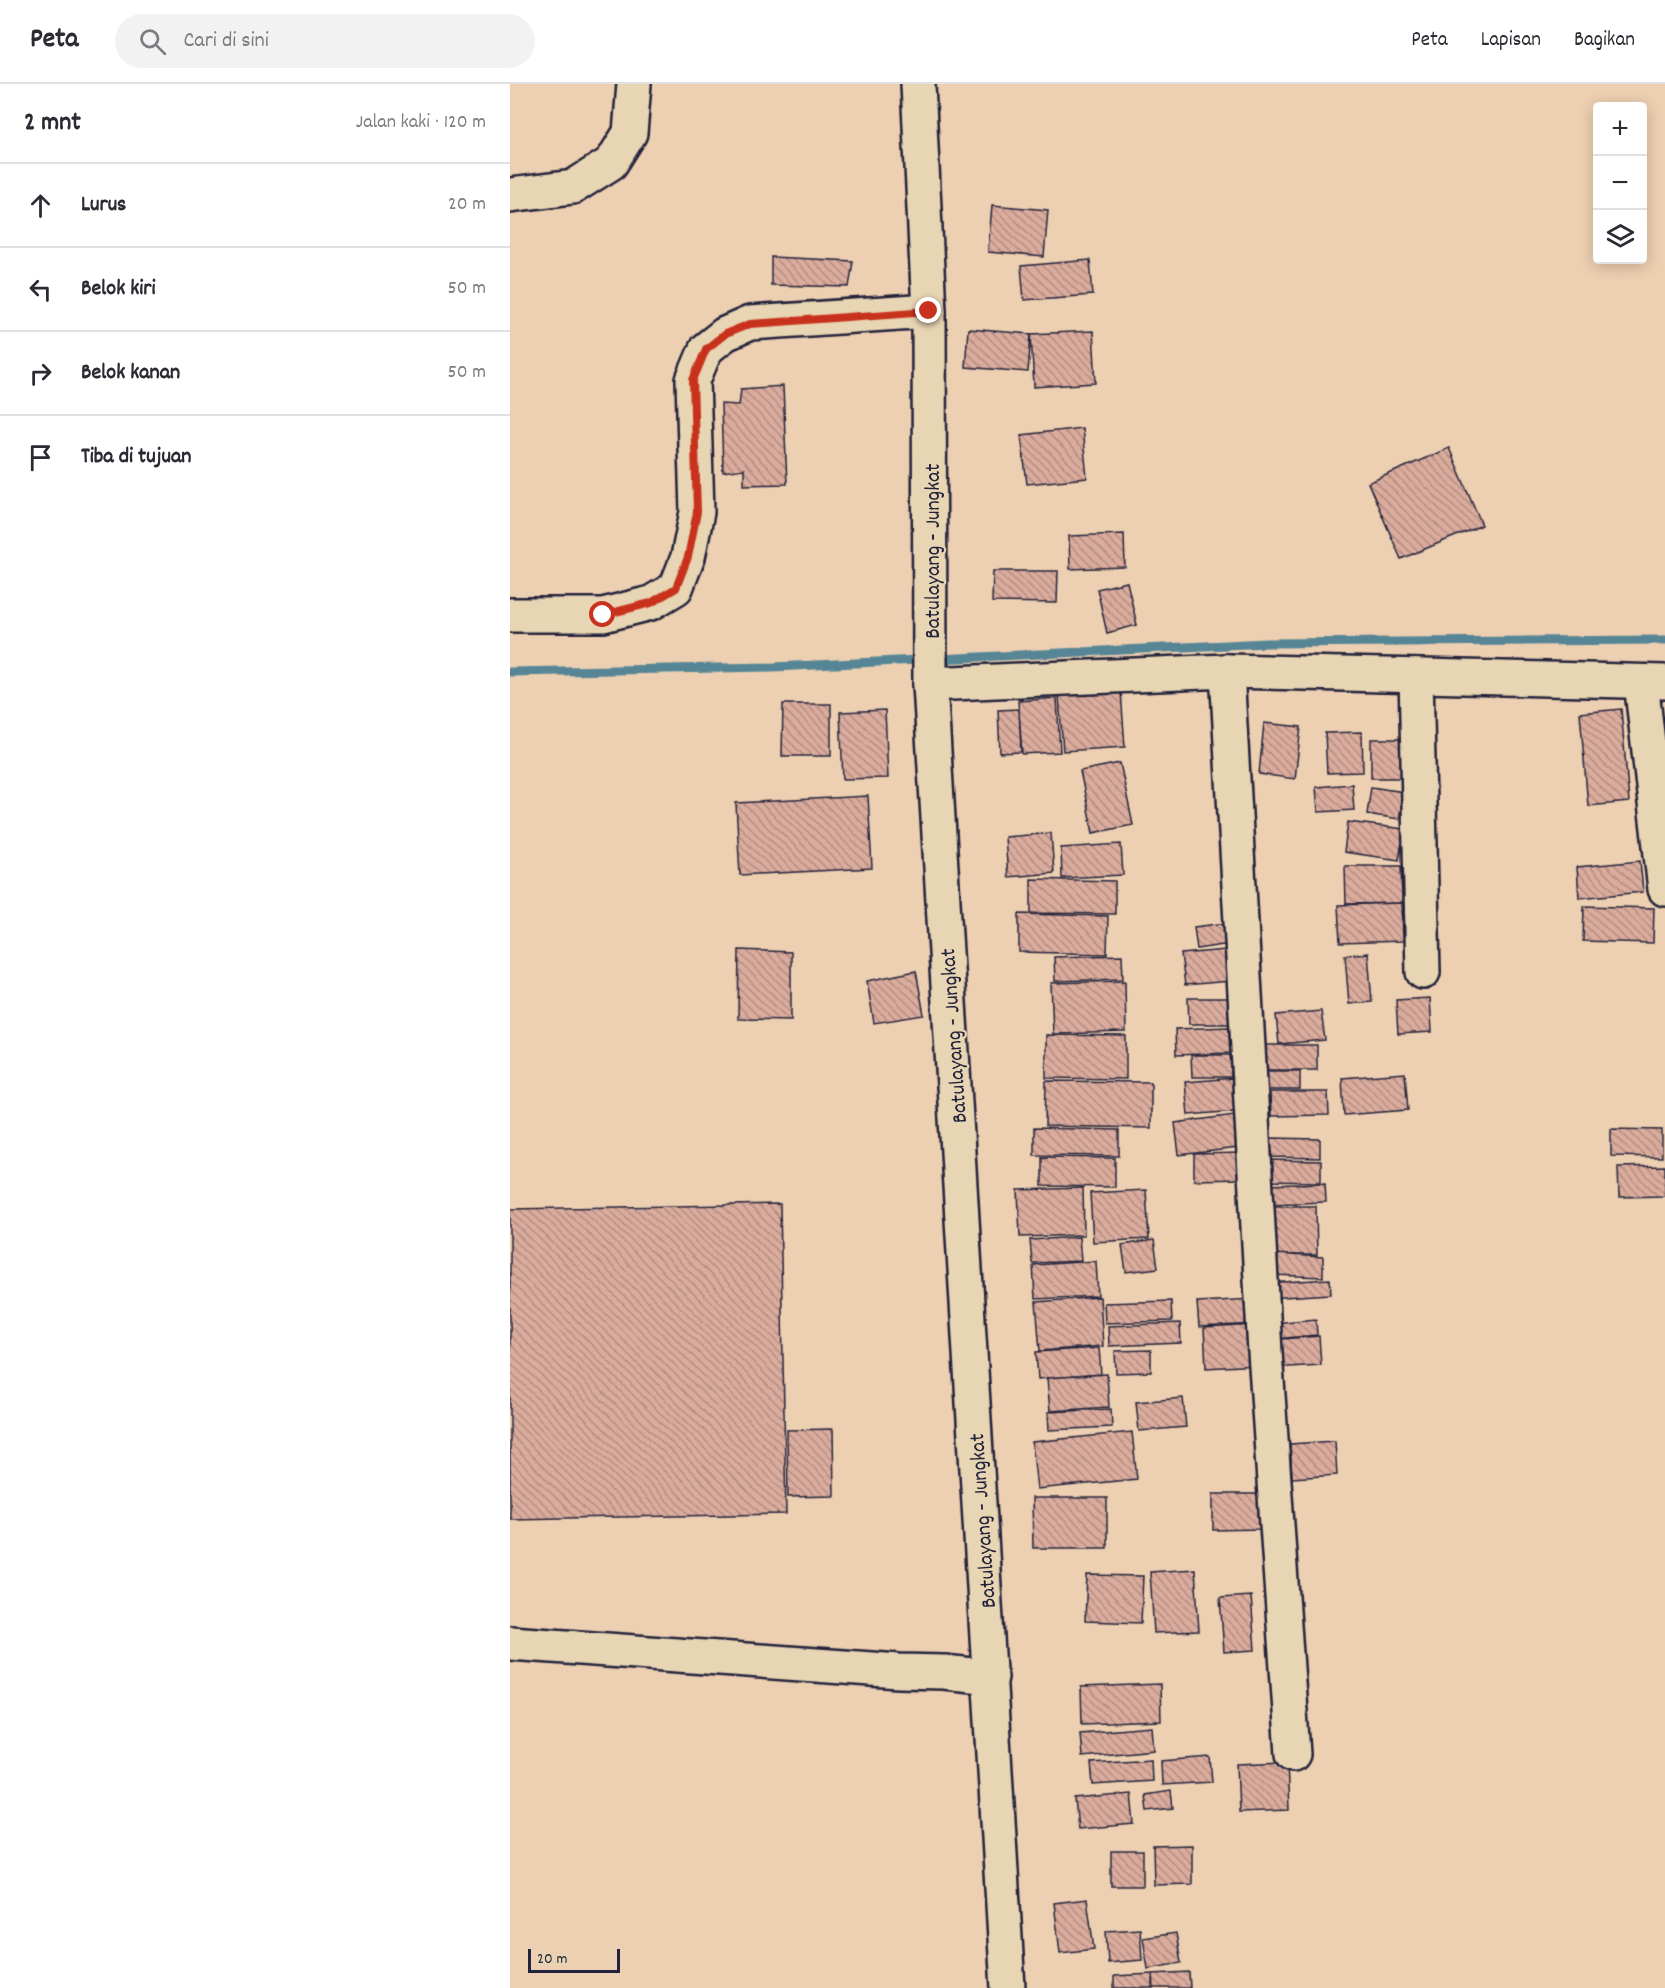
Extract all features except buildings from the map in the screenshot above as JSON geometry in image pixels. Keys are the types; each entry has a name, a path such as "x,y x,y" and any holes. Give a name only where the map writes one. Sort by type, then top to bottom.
{"main road":[{"path":"510,195 573,187 611,163 630,133 634,84"},
{"name":"Batulayang - Jungkat","path":"918,84 929,311 931,666 1008,1988"},
{"path":"510,615 603,615 651,603 676,588 688,557 697,512 693,380 706,349 725,334 750,324 929,311"},
{"path":"931,666 1653,682 1665,889"},
{"path":"1227,671 1265,1352 1293,1754"},
{"path":"1416,676 1423,972"},
{"path":"510,1643 991,1677"}],"waterway":[{"path":"510,672 774,667 1267,643 1665,640"}],"route":[{"path":"603,615 651,603 676,588 688,557 697,512 693,380 706,349 725,334 750,324 929,311"}]}
